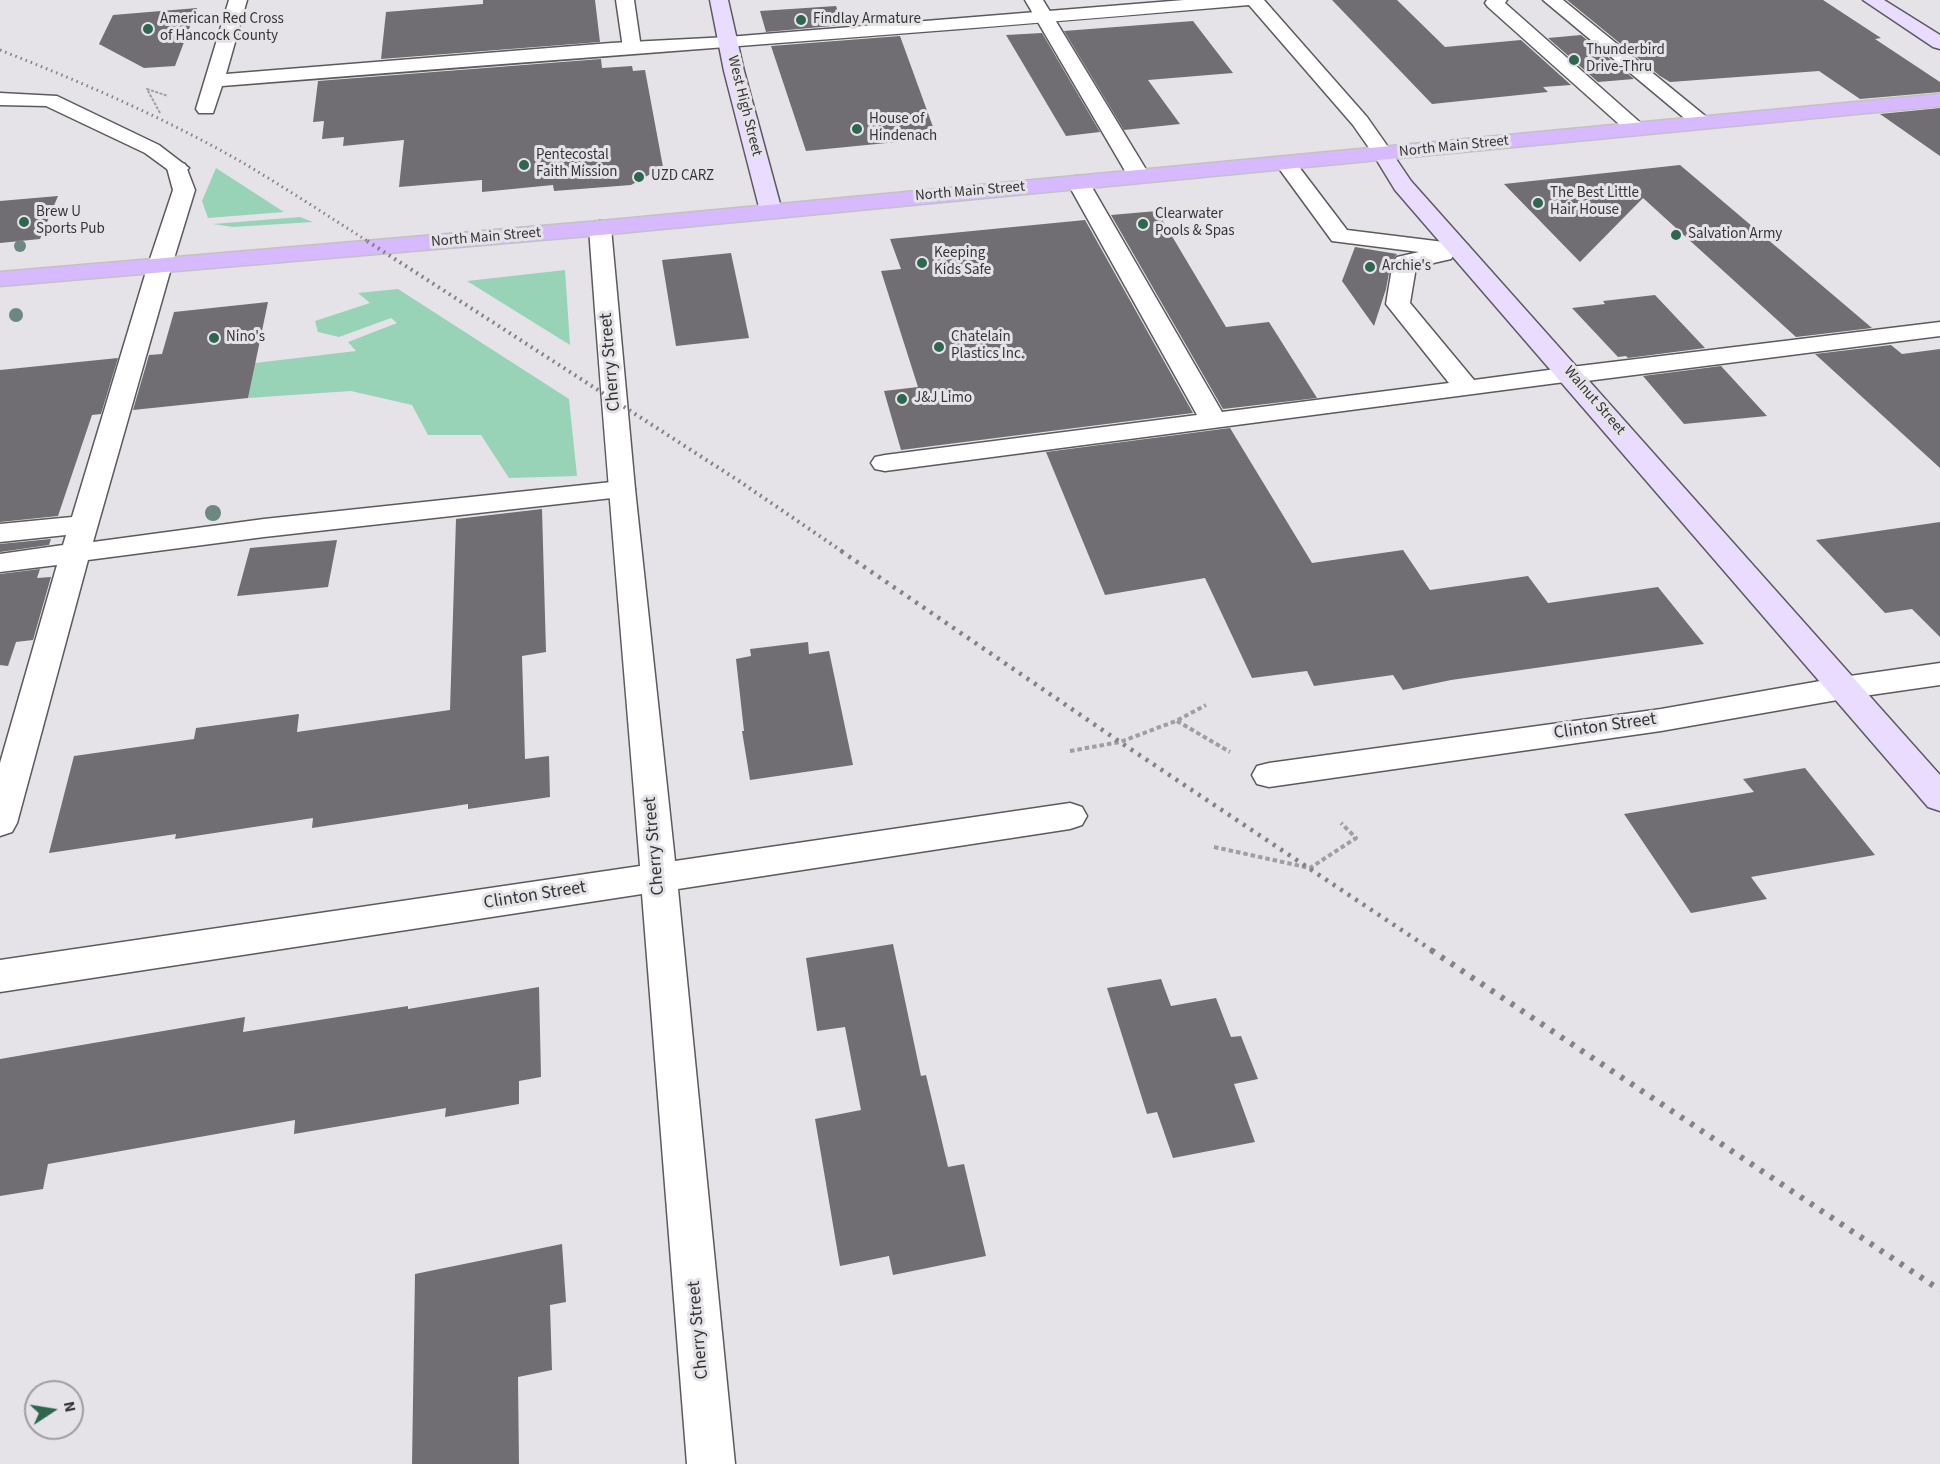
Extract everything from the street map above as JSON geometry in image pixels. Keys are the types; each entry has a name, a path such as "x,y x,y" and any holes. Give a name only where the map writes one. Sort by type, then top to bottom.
{"main road":[{"name":"North Main Street","path":"0,279 600,228 1940,100"}],"street":[{"path":"206,109 238,0"},
{"path":"625,0 632,48"},
{"name":"West High Street","path":"718,0 771,211"},
{"path":"1034,0 1139,177"},
{"path":"214,81 632,48 728,44 1249,0"},
{"name":"Walnut Street","path":"1254,0 1360,121 1403,185 1940,798"},
{"path":"1498,0 1494,3 1636,129"},
{"path":"1552,0 1702,123"},
{"path":"1872,0 1940,43"},
{"path":"0,99 50,100 147,147 178,168 184,190 75,554 0,823"},
{"path":"1286,163 1340,236 1460,250"},
{"path":"1078,182 1214,421"},
{"name":"Cherry Street","path":"600,228 621,489 638,645 711,1464"},
{"path":"1460,250 1405,262 1398,304 1467,388"},
{"path":"885,463 1940,329"},
{"path":"0,562 264,528 621,489"},
{"path":"0,533 84,524"},
{"name":"Clinton Street","path":"1269,775 1661,720 1843,688 1940,674"},
{"name":"Clinton Street","path":"0,976 1071,816"}],"path":[{"path":"147,147 166,122 147,89 206,109"},
{"path":"1070,750 1120,742 1176,721 1206,705"},
{"path":"1176,721 1269,775"},
{"path":"1214,847 1311,868 1356,838 1341,823"}],"green space":[{"path":"216,168 284,212 208,218 202,201"},
{"path":"300,217 313,222 233,227 213,224"},
{"path":"565,270 570,345 467,281"},
{"path":"398,289 569,399 577,476 509,478 481,435 428,435 412,405 351,391 248,398 255,363 356,351 348,342 397,323 391,318 339,337 318,332 315,321 370,303 358,293"}],"building":[{"path":"483,0 595,0 600,42 381,59 386,12 483,4"},
{"path":"1332,0 1397,0 1445,47 1521,40 1571,85 1543,87 1548,92 1432,104"},
{"path":"1567,0 1823,0 1881,38 1875,39 1940,82 1940,92 1860,99 1819,71 1670,82"},
{"name":"Findlay Armature","path":"836,6 843,25 766,32 760,11"},
{"name":"American Red Cross of Hancock County","path":"197,8 175,66 144,68 99,44 113,15"},
{"path":"1193,21 1233,73 1148,80 1180,124 1124,130 1064,31"},
{"path":"1042,33 1100,132 1066,136 1006,35"},
{"path":"1581,35 1634,79 1598,82 1548,38"},
{"path":"900,36 937,138 806,151 771,46"},
{"path":"601,59 602,68 632,66 633,71 645,70 663,167 631,185 554,191 553,185 482,192 482,180 399,187 404,140 343,146 344,137 322,139 324,121 313,122 318,81"},
{"path":"1940,108 1940,156 1880,114"},
{"name":"Salvation Army","path":"1680,165 1872,328 1796,337 1643,198 1580,262 1504,184"},
{"path":"58,196 40,239 0,243 0,201"},
{"path":"1157,211 1226,327 1269,322 1317,398 1223,409 1111,215"},
{"path":"1085,220 1193,413 901,450 884,391 918,387 881,271 901,269 890,239"},
{"name":"Archie's","path":"1355,247 1397,254 1391,262 1386,289 1374,326 1342,281"},
{"path":"731,253 749,338 676,346 662,260"},
{"path":"1655,295 1705,348 1628,358 1618,357 1572,308 1605,304 1603,301"},
{"name":"Nino's","path":"268,302 248,398 133,410 149,355 162,354 174,312"},
{"path":"1891,345 1902,354 1940,349 1940,468 1815,354"},
{"path":"118,358 101,414 92,415 58,516 0,522 0,370"},
{"path":"1721,366 1767,416 1684,424 1643,376"},
{"path":"1230,428 1312,563 1403,550 1430,590 1528,576 1548,603 1658,587 1704,644 1451,680 1403,690 1393,675 1314,686 1307,671 1252,678 1205,578 1105,595 1046,452"},
{"path":"542,509 546,652 522,656 525,759 549,756 550,797 468,809 468,804 312,828 313,818 175,839 176,834 49,853 74,756 194,739 196,728 299,714 297,732 450,710 456,519"},
{"path":"1940,522 1940,637 1912,609 1885,613 1816,540"},
{"path":"51,539 49,545 0,552 0,544"},
{"path":"337,540 328,587 237,596 250,548"},
{"path":"40,569 37,578 51,577 33,640 16,642 8,666 0,665 0,574"},
{"path":"808,642 809,654 829,651 853,765 750,780 742,731 744,731 736,659 751,656 750,649"},
{"path":"1805,768 1875,855 1751,877 1767,899 1691,913 1624,814 1754,792 1743,779"},
{"path":"893,944 921,1076 926,1075 948,1167 964,1164 986,1256 893,1275 889,1256 840,1266 815,1119 861,1110 845,1027 817,1031 806,958"},
{"path":"1161,979 1171,1006 1216,998 1231,1037 1241,1036 1258,1079 1234,1084 1255,1142 1173,1158 1157,1112 1147,1114 1107,988"},
{"path":"539,987 541,1077 519,1081 519,1104 445,1117 446,1108 294,1134 295,1120 48,1164 43,1189 0,1196 0,1059 245,1017 243,1032 408,1006 408,1009"},
{"path":"562,1244 566,1302 550,1305 552,1370 518,1377 519,1464 412,1464 415,1274"}],"railway":[{"path":"0,50 94,89 186,132 245,164 369,242"},
{"path":"367,241 739,481 843,552"},
{"path":"841,551 1120,742 1433,951"},
{"path":"1431,950 1940,1290"}],"place":[{"name":"Findlay Armature","path":"801,20"},
{"name":"American Red Cross of Hancock County","path":"148,29"},
{"name":"Thunderbird Drive-Thru","path":"1574,60"},
{"name":"House of Hindenach","path":"857,129"},
{"name":"Pentecostal Faith Mission","path":"524,165"},
{"name":"UZD CARZ","path":"639,177"},
{"name":"The Best Little Hair House","path":"1538,203"},
{"name":"Brew U Sports Pub","path":"24,222"},
{"name":"Clearwater Pools & Spas","path":"1143,224"},
{"name":"Salvation Army","path":"1676,235"},
{"name":"Keeping Kids Safe","path":"922,263"},
{"name":"Archie's","path":"1370,267"},
{"name":"Nino's","path":"214,338"},
{"name":"Chatelain Plastics Inc.","path":"939,347"},
{"name":"J&J Limo","path":"902,399"}]}
